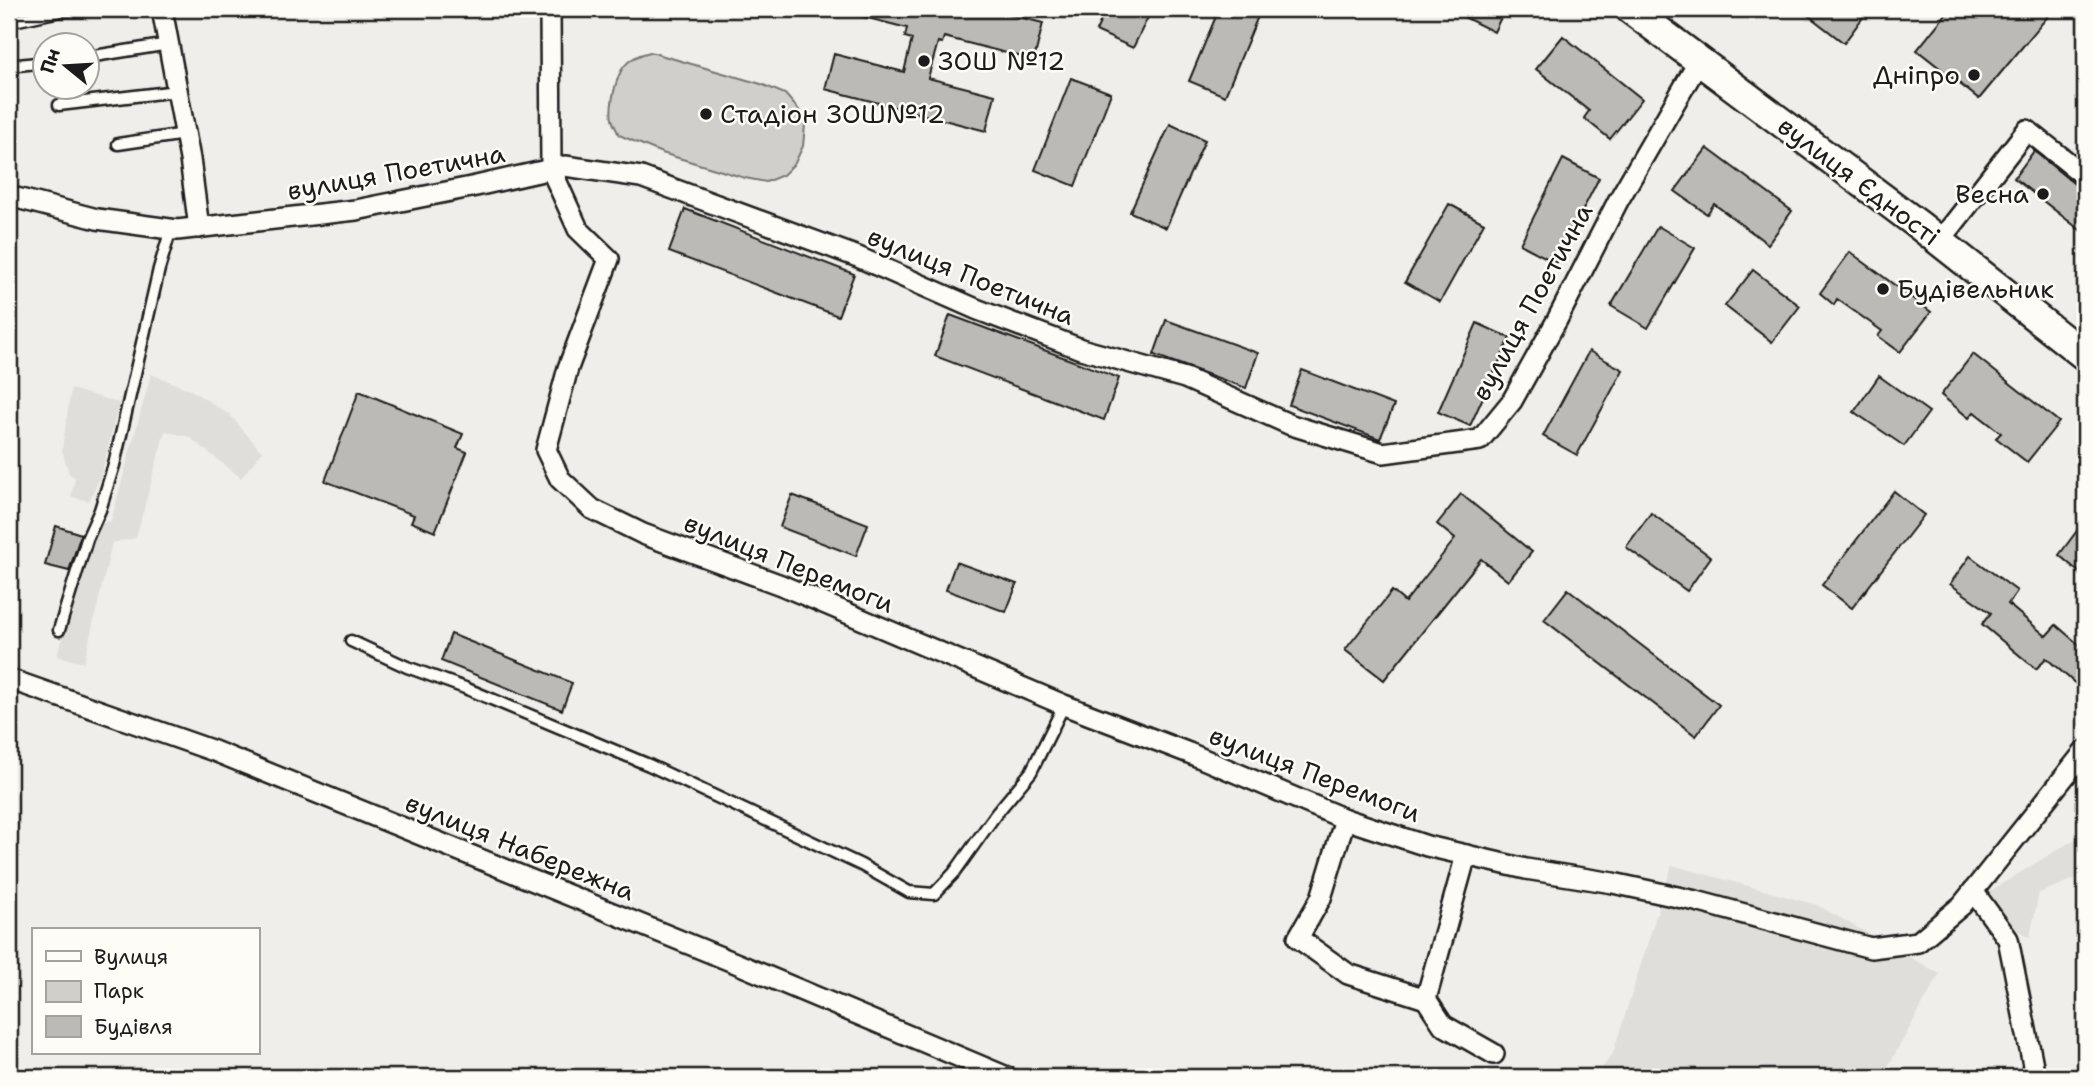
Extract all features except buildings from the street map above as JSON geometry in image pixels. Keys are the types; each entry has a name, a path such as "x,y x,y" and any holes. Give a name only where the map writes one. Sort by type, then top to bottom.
{"street":[{"path":"162,9 200,228"},
{"path":"550,9 551,169"},
{"name":"вулиця Єдності","path":"1630,9 1940,242 2085,356"},
{"name":"вулиця Поетична","path":"9,196 97,219 171,229 356,210 565,166 641,177 858,257 976,309 1081,348 1185,379 1291,425 1383,453 1480,440 1504,411 1557,320 1618,201 1699,61"},
{"path":"1940,242 2027,130 2085,176"},
{"name":"вулиця Перемоги","path":"551,169 578,229 609,259 568,368 546,450 560,479 592,509 643,534 781,585 1064,705 1189,753 1345,819 1427,846 1526,869 1613,883 1696,901 1871,947 1918,942 1962,905 2085,751"},
{"name":"вулиця Набережна","path":"9,679 214,751 751,969 1007,1077"},
{"path":"1345,819 1321,898 1298,937 1348,974 1426,999 1443,1025 1494,1054"},
{"path":"1426,999 1466,855"},
{"path":"1973,891 2008,939 2033,1065 2031,1077"}],"lane":[{"path":"9,22 60,11 86,9"},
{"path":"102,55 169,44"},
{"path":"9,66 32,64"},
{"path":"59,105 177,91"},
{"path":"118,144 185,134"},
{"path":"59,630 86,539 100,510 114,465 159,269 171,229"},
{"path":"351,641 407,667 466,688 649,765 861,865 909,892 934,894 954,873 996,814 1031,772 1064,705"}],"shaded area":[{"path":"151,374 191,390 230,415 262,452 241,478 189,437 165,431 136,538 112,543 84,663 57,656 96,525 111,521"},
{"path":"71,389 119,403 101,475 89,501 71,497 75,477 69,474 62,450"},
{"path":"2085,833 2085,875 2039,893 2030,937 1978,911 1990,891"},
{"path":"1672,865 1817,905 1940,974 1882,1077 1596,1077 1613,1053"}],"green space":[{"name":"Стадіон ЗОШ№12","path":"650,52 761,84 785,94 799,110 805,125 803,146 795,163 783,175 766,182 662,153 619,135 611,113 617,79 628,62"}],"place":[{"name":"ЗОШ №12","path":"924,61"},
{"name":"Дніпро","path":"1974,75"},
{"name":"Стадіон ЗОШ№12","path":"706,114"},
{"name":"Весна","path":"2043,194"},
{"name":"Будівельник","path":"1883,289"}]}
